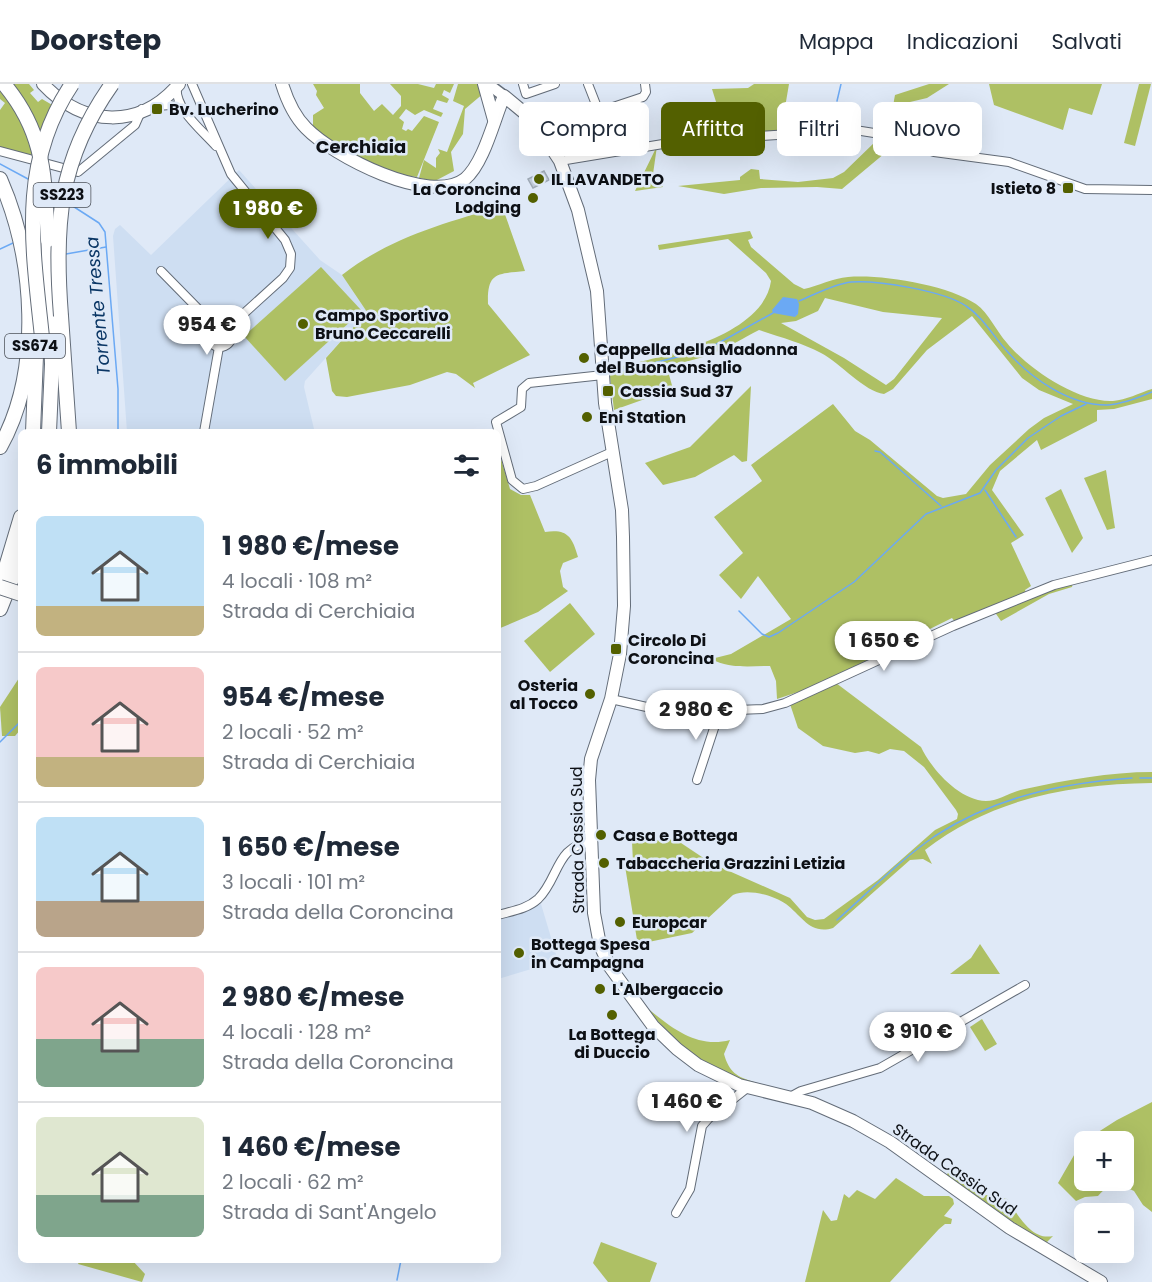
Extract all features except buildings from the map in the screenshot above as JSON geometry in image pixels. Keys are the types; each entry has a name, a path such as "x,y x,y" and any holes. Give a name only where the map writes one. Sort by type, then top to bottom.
{"highway":[{"name":"SS674","path":"4,84 24,112 39,147 45,178 52,364 49,429"},
{"name":"SS223","path":"40,429 43,384 32,234 34,190 45,137 72,84"},
{"name":"SS223","path":"56,429 62,335 57,243 63,191 82,134 112,84"},
{"name":"SS674","path":"0,172 11,198 25,260 36,348 33,429"},
{"name":"SS674","path":"0,178 25,260 28,299 27,373 17,411 0,447"},
{"name":"SS674","path":"62,335 69,429"},
{"path":"18,527 0,587 18,593"},
{"path":"0,609 18,564"},
{"path":"0,620 18,579"}],"main road":[{"path":"44,84 59,99 75,109 93,115 113,117 143,108 175,85"},
{"path":"282,84 299,120 310,133 333,149 374,172 424,184 446,186 465,178 478,160 504,96"},
{"path":"486,84 494,120"},
{"name":"Strada Cassia Sud","path":"486,84 519,107"},
{"path":"494,120 507,112 519,110"},
{"name":"Strada Cassia Sud","path":"557,156 578,210 595,277 603,375 622,515 624,581 621,646 611,699 591,763 593,902 604,956 616,977 653,1026 676,1049 705,1070 747,1088 788,1097 833,1111 890,1142 1010,1228 1101,1282"}],"street":[{"path":"192,84 231,174 287,243 292,256 289,270 283,278 229,327"},
{"path":"523,84 526,94 555,84"},
{"path":"588,84 596,105 604,110 641,98 646,92 645,84"},
{"path":"197,98 189,89 175,85 184,110 219,149"},
{"path":"0,151 78,172 135,125 143,108 170,105 184,110"},
{"path":"560,161 681,141 855,130 874,133 934,152 1009,162 1085,189 1152,190"},
{"path":"161,271 214,325"},
{"path":"223,324 229,327 232,335 231,341 219,347 213,344 209,338 209,331 214,325 223,324"},
{"path":"205,429 219,347"},
{"path":"498,429 496,422 521,407 522,391 527,384 544,380 603,375"},
{"path":"501,440 512,480 523,489 536,486 612,452"},
{"path":"611,699 680,712 763,708 785,703 1004,604 1054,585 1152,560"},
{"path":"697,780 720,710"},
{"path":"501,914 522,908 536,900 550,884 569,850 576,845 591,843"},
{"path":"788,1097 801,1091 880,1068 1025,985"},
{"path":"676,1213 690,1189 700,1132 704,1122 747,1088"}],"shaded area":[{"path":"239,170 320,260 342,275 367,312 305,381 304,387 314,429 127,429 113,236 115,229 120,225 151,255"},
{"path":"541,904 558,961 501,978 501,917"}],"green space":[{"path":"9,84 29,84 34,90 30,93 38,102 42,99 54,106 41,142"},
{"path":"313,84 360,84 360,93 374,111 382,104 393,115 401,106 401,96 390,84 418,84 434,88 436,84 454,84 450,93 444,90 442,95 449,99 447,103 437,100 433,109 443,113 441,117 424,110 415,115 406,109 399,118 404,122 402,129 406,131 408,129 412,131 424,116 439,122 417,177 388,170 362,159 313,127 313,115 324,108 316,95 317,91"},
{"path":"458,84 480,84 484,93 465,109 463,134 451,152 454,171 435,181 419,178 424,160 436,168 436,158 440,153 438,149 447,152 464,106 453,101"},
{"path":"754,84 789,84 786,102 777,102 777,131 765,132 765,102 716,102 712,89 748,88"},
{"path":"929,84 949,84 927,98 910,102 894,102 895,95"},
{"path":"989,84 1102,84 1092,115 1069,108 1063,130 994,105"},
{"path":"1139,84 1151,84 1135,146 1124,143"},
{"path":"0,85 23,117 35,158 0,147 0,110 5,103 0,99"},
{"path":"873,144 873,156 881,156 842,189 761,188 724,194 678,186 740,180 740,177 751,169 759,170 760,179 798,182 833,178 844,172"},
{"path":"657,146 653,174 663,187 635,191"},
{"path":"502,206 525,271 501,274 492,280 489,286 488,304 530,355 473,383 475,388 456,374 447,372 410,385 347,397 336,396 332,391 326,358 367,312 342,275 398,241"},
{"path":"750,231 753,238 748,240 751,247 794,284 804,289 848,277 878,277 914,282 949,291 981,308 1016,353 1041,373 1070,390 1100,400 1113,401 1152,389 1152,399 1114,409 1097,410 1097,421 1041,450 1037,440 1000,471 992,490 1024,535 1011,543 1031,586 1025,590 1026,593 955,622 952,618 813,687 777,699 776,681 770,666 732,666 711,659 731,654 791,619 758,576 741,599 719,575 743,553 714,517 762,481 751,465 833,404 855,431 870,440 937,496 943,498 966,494 990,465 1029,429 1044,418 1073,404 1039,390 1022,378 972,316 927,350 893,389 884,394 861,383 821,353 759,330 708,355 674,364 675,369 668,371 673,389 614,410 609,369 679,351 729,331 749,317 764,301 771,281 766,273 728,239 659,250 658,245","holes":["825,298 883,312 942,318 894,379 886,385 844,358 781,323 796,321 818,311"]},
{"name":"Campo Sportivo Bruno Ceccarelli","path":"321,267 362,311 285,381 244,336"},
{"path":"751,386 747,461 742,462 734,455 695,477 663,485 645,463 690,447"},
{"path":"501,459 510,489 521,495 530,495 545,532 559,532 568,536 578,557 563,563 560,571 563,587 568,591 538,612 501,628"},
{"path":"1106,470 1115,528 1107,530 1084,478"},
{"path":"1061,489 1083,538 1072,553 1045,498"},
{"path":"1073,581 1072,587 1049,594 1001,621 994,611"},
{"path":"570,603 595,634 550,672 524,641"},
{"path":"18,680 18,732 15,736 2,736 0,707"},
{"path":"836,683 921,747 939,774 956,790 976,799 991,801 1020,790 1120,773 1152,772 1152,783 1062,791 1032,798 977,818 925,850 932,864 923,859 910,860 833,928 812,927 781,901 767,895 745,892 733,895 692,933 634,945 637,940 625,866 633,862 632,842 675,839 711,863 790,898 807,917 815,920 824,919 878,880 935,830 957,819 956,810 924,767 904,751 890,749 879,754 868,751 855,753 823,746 798,728 790,704"},
{"path":"980,944 1000,974 950,974 971,958"},
{"path":"636,999 679,1032 703,1041 730,1040 724,1054 728,1065 738,1076 754,1082 753,1085 692,1056"},
{"path":"982,1019 997,1044 985,1051 970,1027"},
{"path":"1152,1102 1152,1212 1143,1205 1134,1191 1134,1131 1100,1131"},
{"path":"1074,1155 1074,1191 1103,1191 1098,1196 1085,1197 1076,1201 1058,1183"},
{"path":"948,1173 986,1195 1007,1199 1031,1230 1045,1236 1053,1236 1045,1244 1031,1236 945,1177"},
{"path":"896,1178 924,1196 949,1196 953,1199 954,1204 944,1216 952,1219 951,1224 945,1224 939,1229 890,1282 805,1282 823,1210 831,1221 837,1220 844,1194 849,1198 857,1190 875,1199"},
{"path":"601,1242 657,1263 650,1282 608,1282 593,1263"},
{"path":"135,1263 145,1274 142,1282 78,1264"}],"water":[{"path":"783,297 797,299 798,314 795,317 773,313 772,310"}],"waterway":[{"path":"837,101 841,84"},
{"name":"Torrente Tressa","path":"0,164 28,179"},
{"name":"Torrente Tressa","path":"68,203 99,223 105,232 118,389 118,429"},
{"path":"0,249 13,243"},
{"path":"66,254 106,247"},
{"path":"799,301 832,287 851,282 893,285 927,291 956,301 972,310 1027,371 1065,395 1079,401 1108,405 1125,402 1152,392"},
{"path":"613,373 706,350 773,313"},
{"path":"739,611 762,634 769,637 778,633 854,582 926,514 980,493 996,470 1028,438 1061,416 1086,404"},
{"path":"875,451 880,452 941,506"},
{"path":"985,490 1016,537"},
{"name":"Torrente Tressa","path":"0,742 18,724"},
{"path":"837,920 922,845 981,811 1055,788 1132,778"},
{"path":"1140,778 1152,778"},
{"path":"397,1280 400,1263"}],"place":[{"name":"Bv. Lucherino","path":"157,109"},
{"name":"IL LAVANDETO","path":"539,179"},
{"name":"Istieto 8","path":"1068,188"},
{"name":"La Coroncina Lodging","path":"533,198"},
{"name":"Campo Sportivo Bruno Ceccarelli","path":"303,324"},
{"name":"Cappella della Madonna del Buonconsiglio","path":"584,358"},
{"name":"Cassia Sud 37","path":"608,391"},
{"name":"Eni Station","path":"587,417"},
{"name":"Circolo Di Coroncina","path":"616,649"},
{"name":"Osteria al Tocco","path":"590,694"},
{"name":"Casa e Bottega","path":"601,835"},
{"name":"Tabaccheria Grazzini Letizia","path":"604,863"},
{"name":"Europcar","path":"620,922"},
{"name":"Bottega Spesa in Campagna","path":"519,953"},
{"name":"L'Albergaccio","path":"600,989"},
{"name":"La Bottega di Duccio","path":"612,1015"}],"district":[{"name":"Cerchiaia","path":"361,147"}]}
